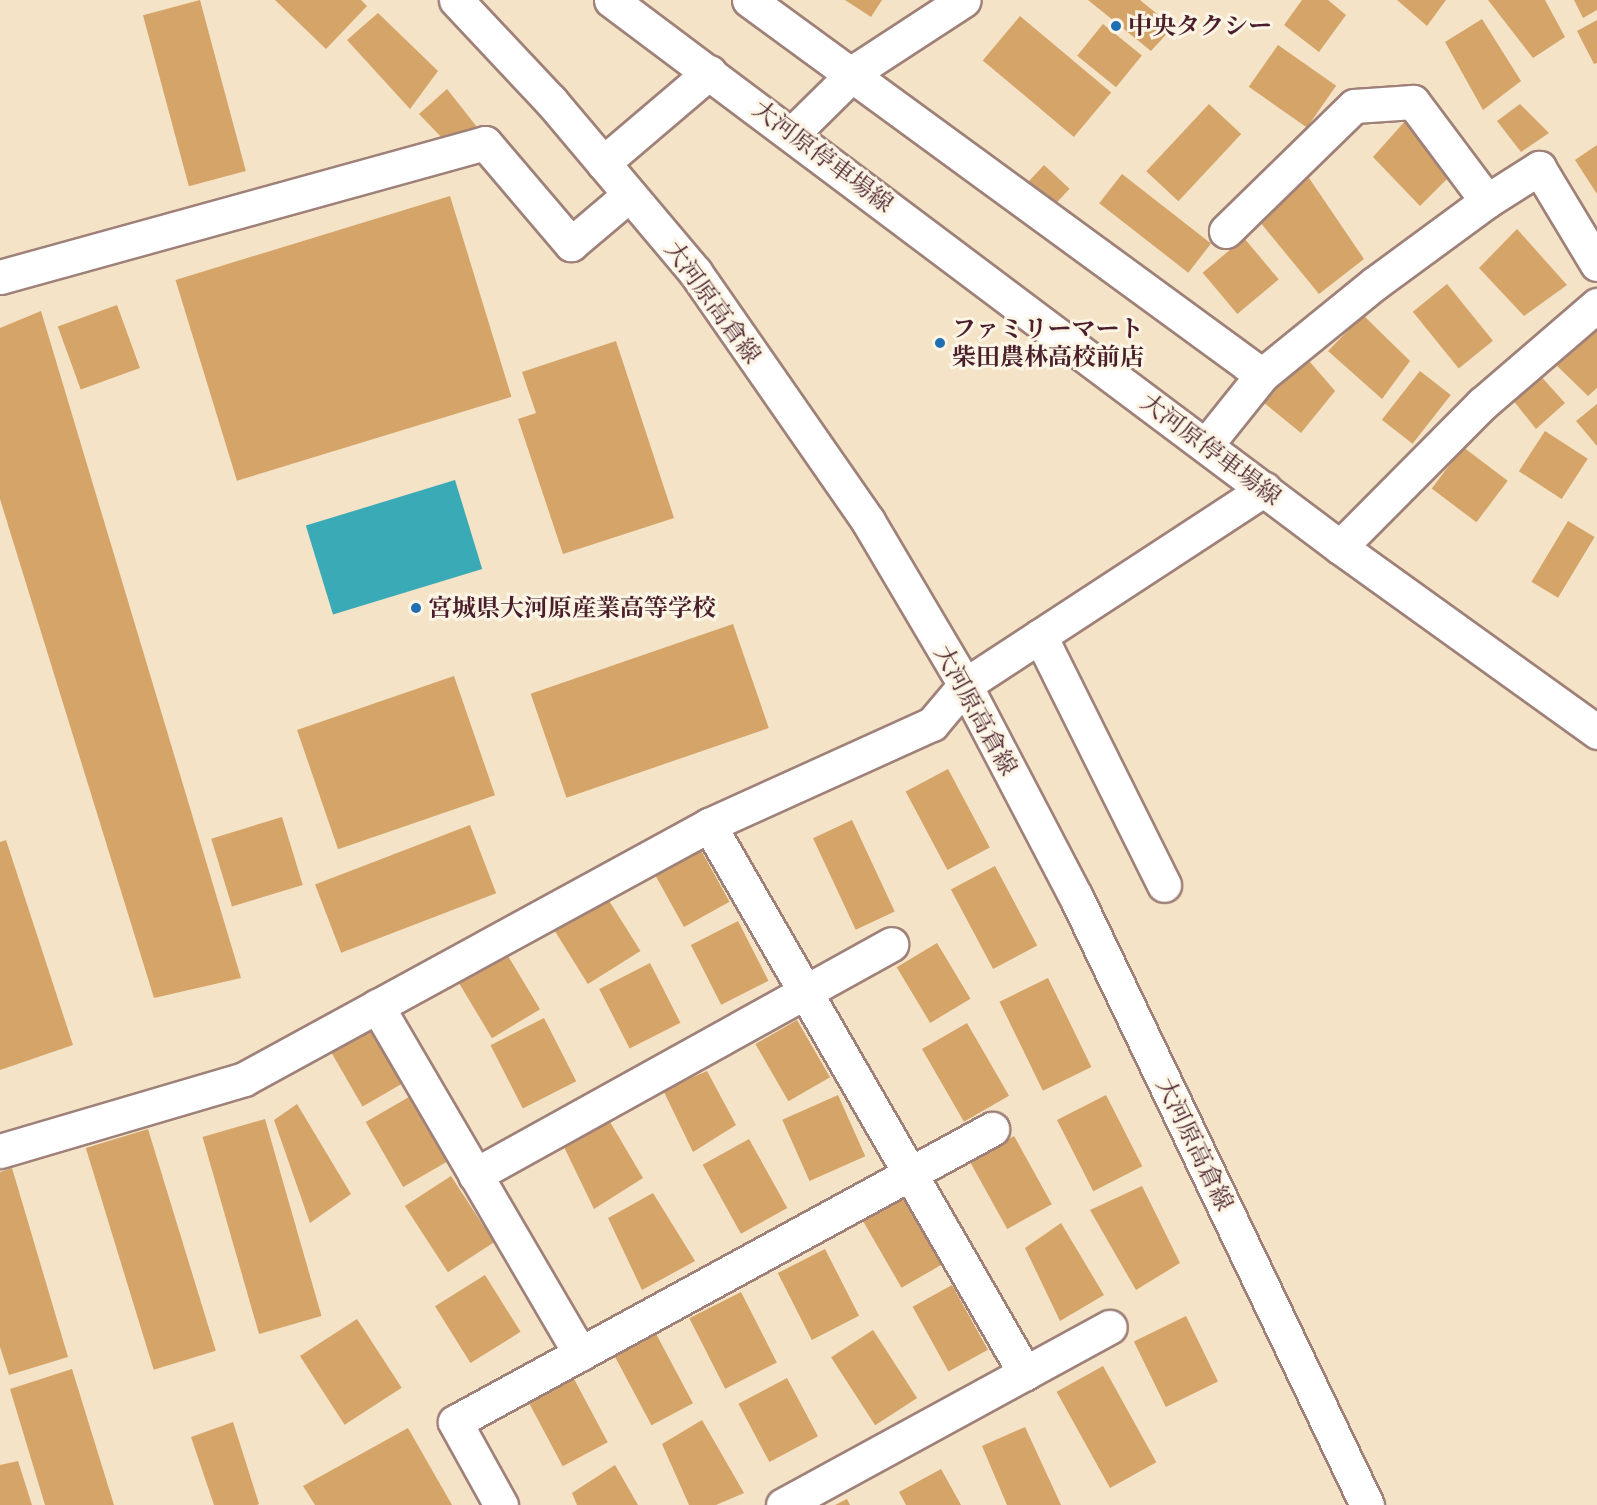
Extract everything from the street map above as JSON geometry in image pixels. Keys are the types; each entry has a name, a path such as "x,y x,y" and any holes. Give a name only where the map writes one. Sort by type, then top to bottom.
{"street":[{"name":"大河原高倉線","path":"456,0 603,163 695,272 868,521 965,685 1076,897 1367,1504"},
{"name":"大河原停車場線","path":"610,0 793,134 1340,547 1597,732"},
{"path":"749,0 1262,375"},
{"path":"793,134 852,75 964,0"},
{"path":"603,163 710,72"},
{"path":"1226,231 1354,106 1413,102 1487,201"},
{"path":"0,277 485,143 571,244 629,195"},
{"path":"1206,445 1262,375 1374,284 1487,201 1539,168 1597,264"},
{"path":"1340,547 1482,404 1597,305"},
{"path":"0,1150 244,1079 709,825 932,724 965,685 1264,489"},
{"path":"1040,636 1164,885"},
{"path":"709,825 1025,1373"},
{"path":"475,1175 891,944"},
{"path":"377,1006 580,1354"},
{"path":"501,1505 455,1422 992,1129"},
{"path":"783,1505 1110,1327"}],"water":[{"path":"455,480 482,569 333,615 306,526"}],"building":[{"path":"200,0 246,171 189,186 143,15"},
{"path":"275,0 361,0 367,6 326,49"},
{"path":"845,0 882,0 871,17"},
{"path":"1088,0 1140,0 1173,27 1151,51"},
{"path":"1302,0 1328,0 1346,15 1319,52 1284,25"},
{"path":"1397,0 1446,0 1427,26"},
{"path":"1488,0 1545,0 1565,37 1533,58"},
{"path":"1574,0 1597,0 1597,10 1583,18"},
{"path":"378,13 438,71 410,109 347,40"},
{"path":"1020,16 1111,92 1074,137 983,60"},
{"path":"1482,19 1521,81 1483,110 1445,42"},
{"path":"1597,20 1597,63 1594,64 1577,31"},
{"path":"1103,24 1142,55 1116,87 1077,56"},
{"path":"1278,45 1336,86 1307,128 1249,87"},
{"path":"447,89 477,127 444,140 419,114"},
{"path":"1209,104 1241,134 1178,201 1146,171"},
{"path":"1520,104 1549,133 1521,152 1497,121"},
{"path":"1406,120 1452,174 1420,206 1373,157"},
{"path":"1597,145 1597,194 1575,160"},
{"path":"1044,165 1070,189 1051,209 1025,185"},
{"path":"1122,174 1211,244 1188,273 1099,203"},
{"path":"1309,178 1364,259 1319,294 1260,222"},
{"path":"450,196 511,397 237,481 176,280"},
{"path":"1517,229 1567,285 1524,316 1479,268"},
{"path":"1244,238 1279,279 1237,314 1203,273"},
{"path":"1447,284 1493,341 1459,368 1413,312"},
{"path":"117,305 140,368 81,390 58,327"},
{"path":"41,311 241,978 154,998 0,499 0,328"},
{"path":"1363,315 1410,361 1382,399 1328,351"},
{"path":"1597,320 1597,388 1588,396 1551,360"},
{"path":"616,341 674,518 563,554 518,419 536,413 522,372"},
{"path":"1304,355 1335,391 1301,433 1263,402"},
{"path":"1420,371 1451,395 1413,444 1382,420"},
{"path":"1538,373 1565,403 1536,429 1513,400"},
{"path":"1597,404 1597,446 1576,421"},
{"path":"1545,431 1588,459 1562,499 1519,471"},
{"path":"1463,447 1508,481 1476,522 1432,489"},
{"path":"1568,521 1595,537 1558,598 1531,582"},
{"path":"733,624 769,728 566,798 531,694"},
{"path":"454,676 495,795 338,849 297,730"},
{"path":"948,769 990,848 947,870 906,792"},
{"path":"282,817 303,885 232,907 211,839"},
{"path":"852,820 895,912 856,930 813,838"},
{"path":"470,825 496,893 341,953 315,884"},
{"path":"6,840 73,1045 0,1070 0,842"},
{"path":"698,845 730,902 684,927 653,870"},
{"path":"995,866 1037,945 993,969 951,889"},
{"path":"606,896 640,951 588,984 553,929"},
{"path":"738,921 768,981 721,1005 691,945"},
{"path":"937,943 970,999 930,1023 897,967"},
{"path":"505,951 540,1009 492,1038 457,980"},
{"path":"650,963 680,1023 630,1049 599,989"},
{"path":"1048,978 1091,1067 1043,1091 999,1002"},
{"path":"544,1018 576,1081 523,1109 491,1045"},
{"path":"797,1020 830,1077 788,1101 755,1044"},
{"path":"967,1023 1009,1096 964,1122 922,1049"},
{"path":"368,1026 402,1084 363,1107 329,1048"},
{"path":"707,1071 736,1125 693,1152 663,1090"},
{"path":"838,1095 865,1156 810,1181 782,1120"},
{"path":"1106,1095 1142,1166 1093,1191 1057,1120"},
{"path":"409,1097 446,1162 403,1187 366,1122"},
{"path":"297,1104 351,1194 310,1223 274,1120"},
{"path":"265,1119 322,1316 259,1334 203,1137"},
{"path":"610,1122 643,1178 594,1209 564,1147"},
{"path":"148,1129 216,1351 154,1370 86,1148"},
{"path":"1014,1136 1052,1204 1007,1229 969,1161"},
{"path":"749,1139 787,1208 741,1234 703,1165"},
{"path":"12,1168 68,1357 9,1375 0,1347 0,1172"},
{"path":"451,1176 494,1242 448,1272 405,1206"},
{"path":"1142,1186 1180,1263 1136,1290 1090,1210"},
{"path":"653,1193 695,1261 642,1290 608,1218"},
{"path":"904,1194 944,1263 902,1288 862,1218"},
{"path":"1061,1223 1104,1295 1060,1321 1025,1248"},
{"path":"825,1249 859,1316 812,1340 778,1273"},
{"path":"485,1275 521,1332 470,1363 435,1306"},
{"path":"952,1285 988,1350 949,1372 913,1307"},
{"path":"741,1292 777,1362 725,1389 689,1318"},
{"path":"1186,1316 1218,1382 1166,1407 1134,1341"},
{"path":"357,1319 402,1388 345,1425 300,1356"},
{"path":"654,1330 693,1403 651,1425 613,1352"},
{"path":"873,1330 917,1398 875,1425 831,1357"},
{"path":"1103,1366 1156,1462 1110,1488 1057,1392"},
{"path":"72,1369 114,1505 45,1505 10,1389"},
{"path":"573,1377 608,1442 563,1466 528,1401"},
{"path":"787,1378 818,1436 769,1462 738,1404"},
{"path":"702,1420 744,1493 716,1505 689,1505 662,1444"},
{"path":"233,1422 259,1504 257,1505 214,1505 191,1437"},
{"path":"1025,1427 1061,1505 1007,1505 982,1446"},
{"path":"408,1428 452,1505 315,1505 303,1486"},
{"path":"18,1461 32,1505 0,1505 0,1465"},
{"path":"615,1465 638,1505 577,1505 572,1493"},
{"path":"941,1469 961,1505 906,1505 899,1492"},
{"path":"847,1499 850,1505 835,1505"}],"place":[{"name":"中央タクシー","path":"1116,26"},
{"name":"ファミリーマート 柴田農林高校前店","path":"940,343"},
{"name":"宮城県大河原産業高等学校","path":"416,608"}]}
